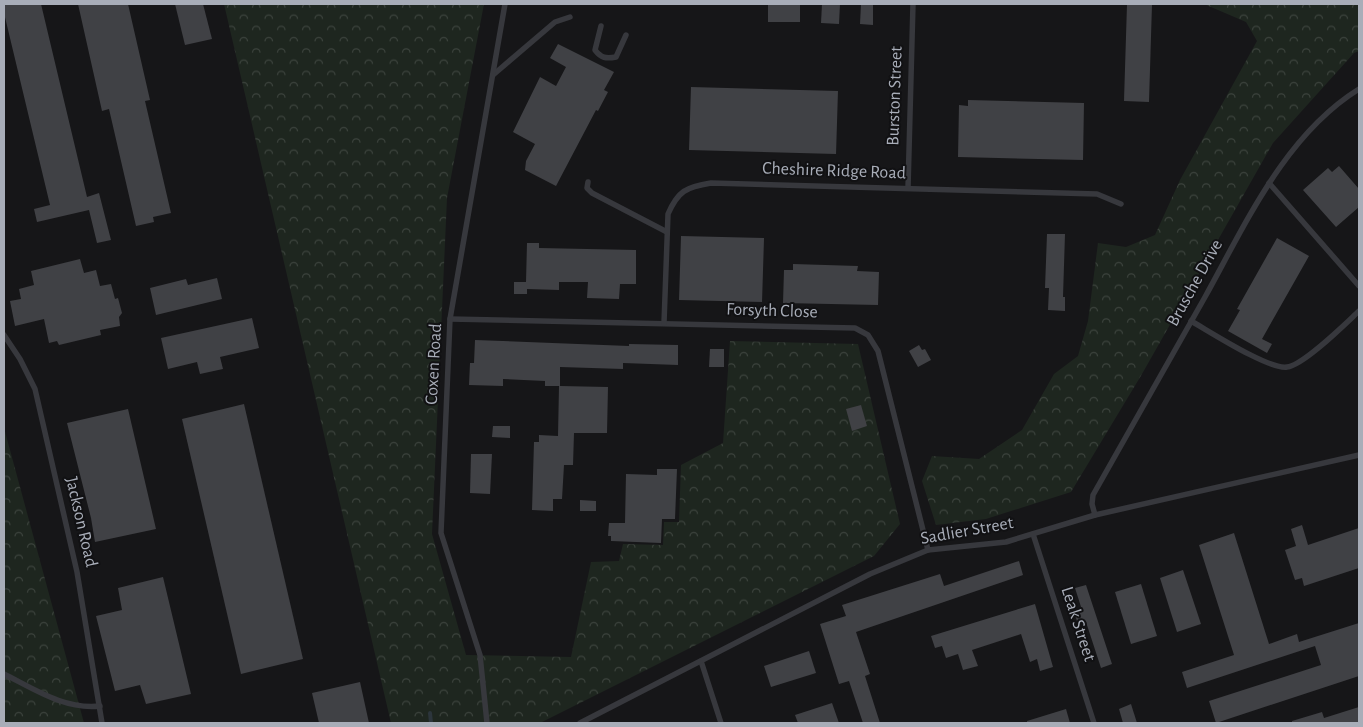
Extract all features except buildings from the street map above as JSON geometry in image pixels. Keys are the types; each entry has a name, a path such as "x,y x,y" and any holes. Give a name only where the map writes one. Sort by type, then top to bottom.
{"lane":[{"name":"Coxen Road","path":"487,723 480,655 441,533 450,319 506,4"},
{"name":"Burston Street","path":"908,188 913,4"},
{"path":"493,75 555,22 570,17"},
{"path":"602,26 595,50 600,56 608,59 616,57 626,35"},
{"name":"Brusche Drive","path":"1095,515 1092,504 1093,495 1269,183 1313,128 1343,99 1359,89"},
{"path":"588,182 587,188 592,193 666,232"},
{"name":"Cheshire Ridge Road","path":"664,323 668,214 676,198 691,186 711,183 1097,194 1120,204"},
{"path":"1269,183 1359,286"},
{"path":"1191,321 1271,365 1287,367 1303,360 1359,311"},
{"name":"Forsyth Close","path":"450,319 855,328 868,335 878,351 928,550"},
{"name":"Jackson Road","path":"4,335 20,359 35,389 77,572 102,723"},
{"name":"Sadlier Street","path":"580,723 870,574 928,550 1006,542 1095,515 1359,455"},
{"name":"Leak Street","path":"1033,534 1094,723"},
{"path":"700,661 721,723"},
{"path":"4,674 62,702 91,707 100,706"}],"green space":[{"path":"224,4 484,4 447,198 432,534 466,655 571,657 591,562 619,561 623,544 663,545 664,522 679,522 681,465 723,443 730,341 858,344 900,524 874,556 540,723 391,723"},
{"path":"1204,4 1359,4 1359,51 1354,53 1273,143 1142,374 1071,492 986,519 936,525 922,481 932,456 979,459 1022,430 1054,374 1078,356 1088,321 1098,243 1126,247 1155,235 1180,180 1257,41 1246,22"},
{"path":"4,428 84,723 4,723"}],"waterway":[{"path":"430,713 431,723"}]}
